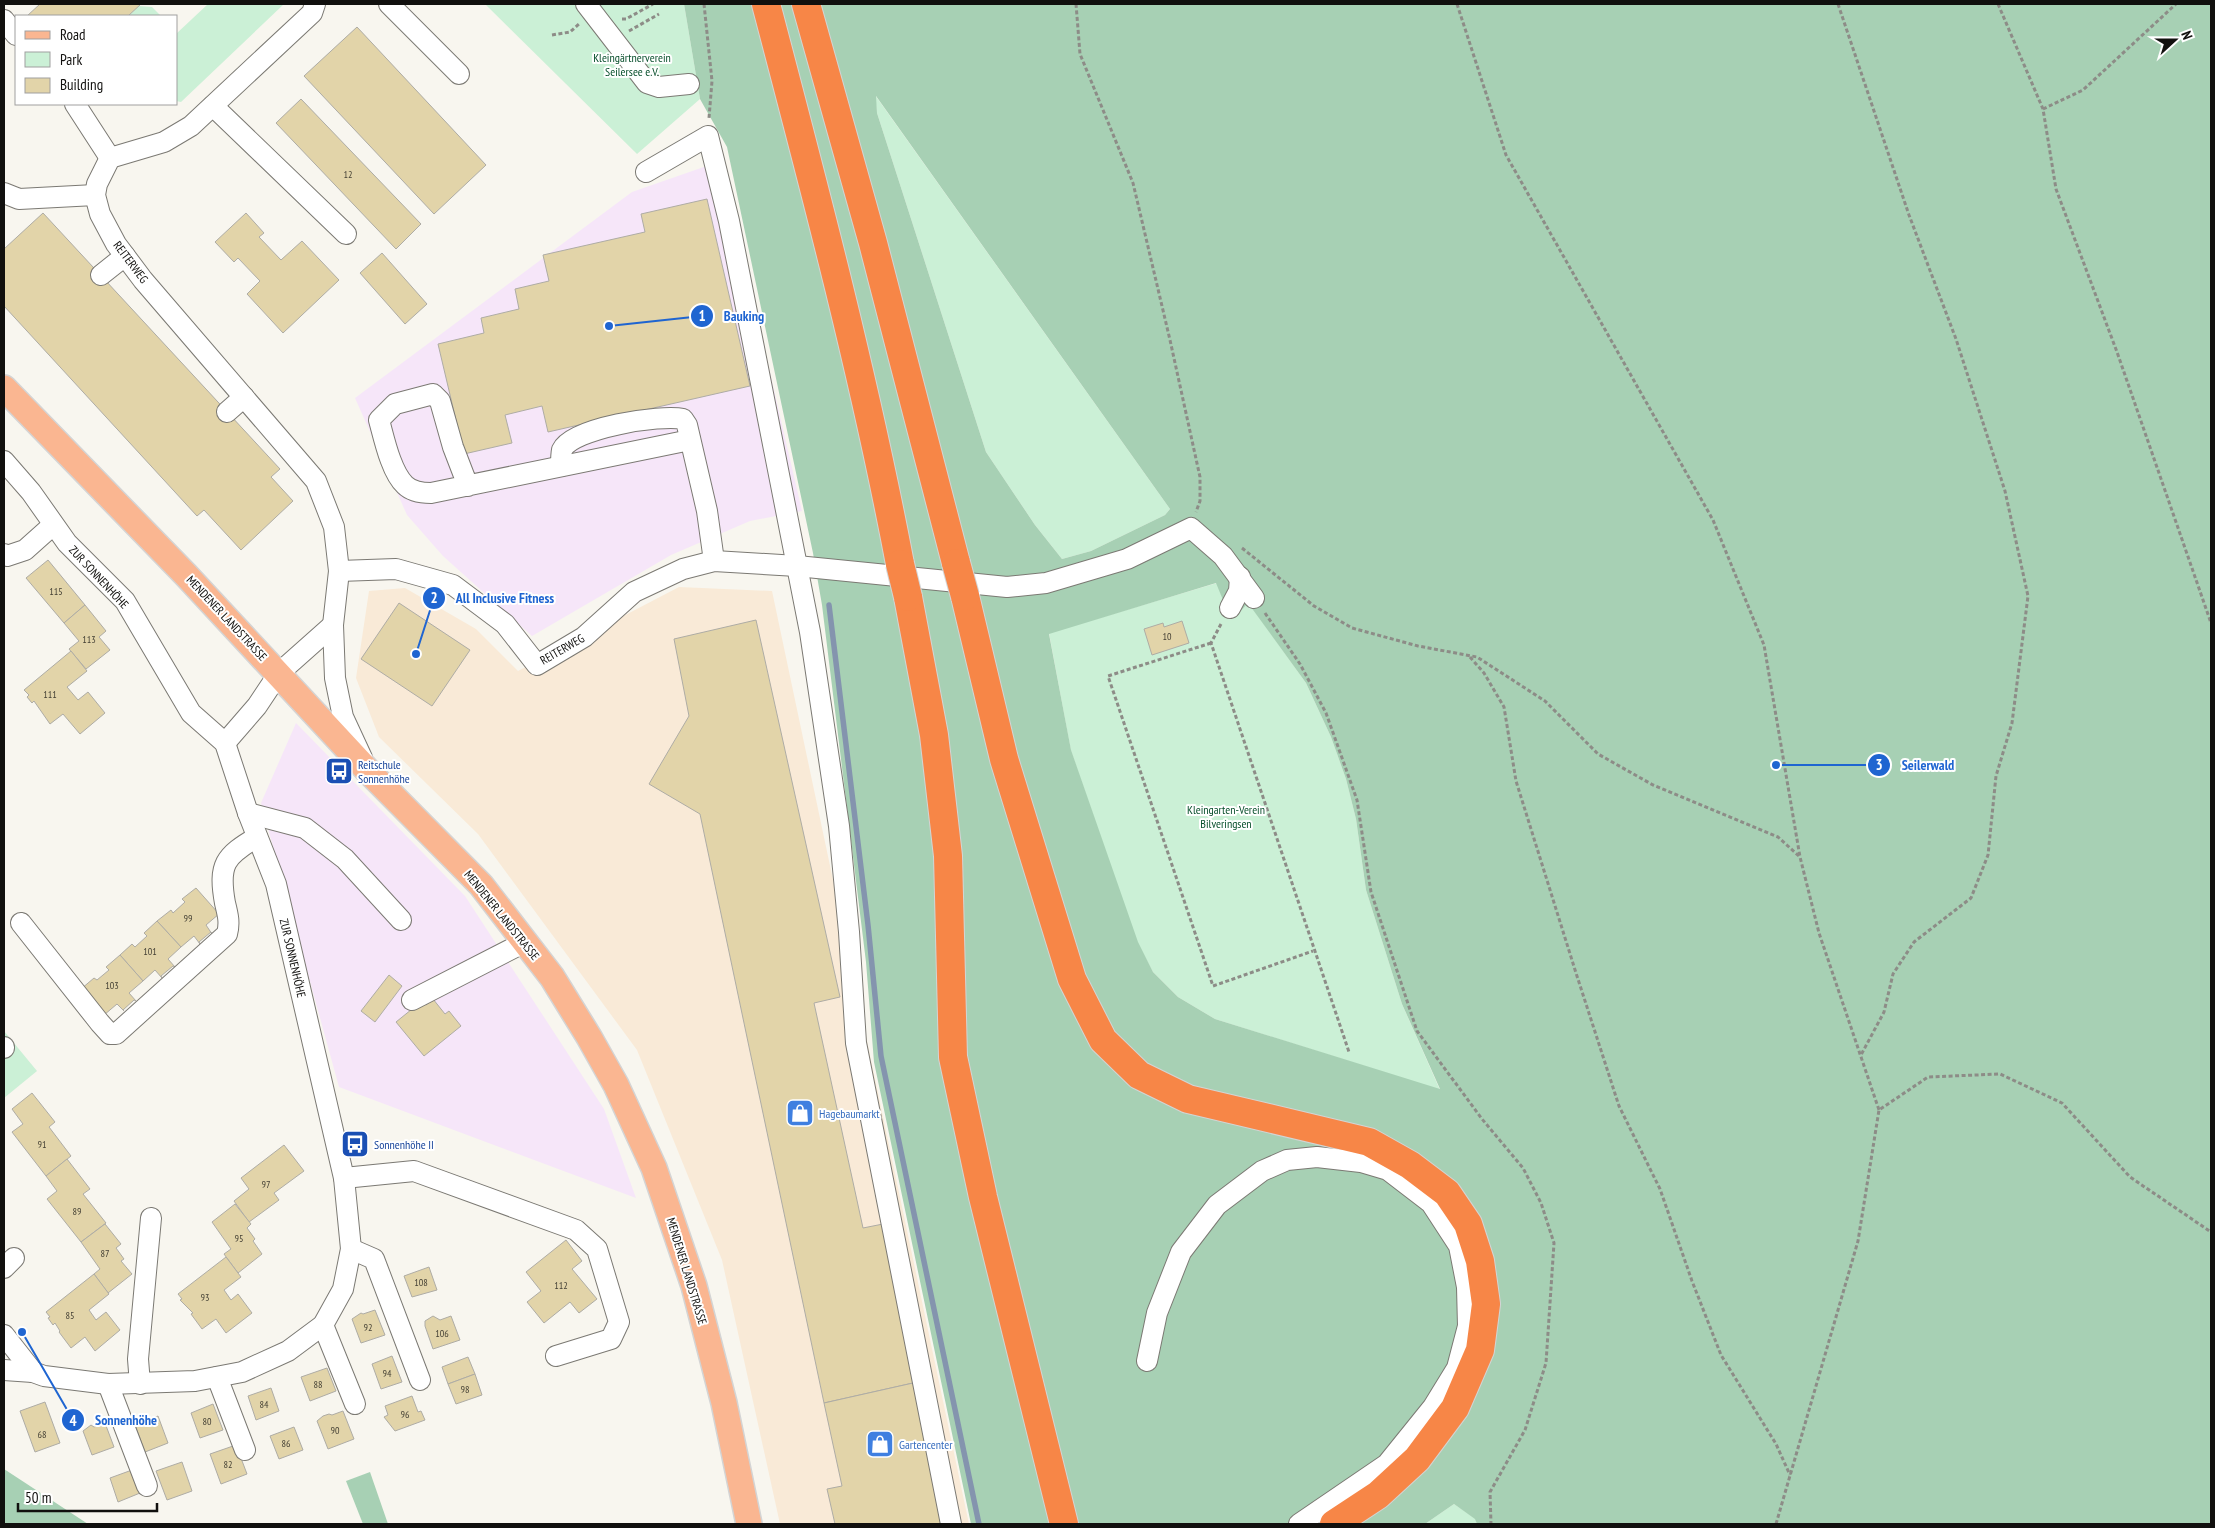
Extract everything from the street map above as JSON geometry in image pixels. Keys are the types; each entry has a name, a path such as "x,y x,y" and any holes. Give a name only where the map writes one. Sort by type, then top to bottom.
{"highway":[{"path":"766,4 836,270 884,477 908,597 934,735 948,856 953,1057 983,1196 1064,1524"},
{"path":"806,4 873,243 965,596 1004,758 1072,979 1103,1040 1139,1075 1188,1099 1369,1142 1410,1165 1447,1193 1468,1224 1480,1262 1486,1304 1480,1350 1455,1408 1417,1459 1378,1495 1334,1524"}],"main road":[{"name":"MENDENER LANDSTRASSE","path":"4,388 279,673 315,715 369,772 481,885 552,977 616,1085 654,1168 694,1286 724,1403 749,1524"}],"street":[{"path":"4,193 19,199 95,195 97,184 110,158 164,142 192,126 312,13 315,4"},
{"path":"389,4 459,74"},
{"path":"588,7 647,83 660,87 689,84"},
{"path":"4,20 15,34"},
{"path":"75,105 110,158"},
{"path":"213,106 346,234"},
{"path":"646,172 708,136 731,231 810,632 839,826 849,932 856,1042 951,1524"},
{"name":"REITERWEG","path":"95,195 100,214 126,256 316,481 334,527 339,571 332,625 335,678 342,717 369,772"},
{"path":"101,275 126,256"},
{"path":"468,486 453,446 440,402 433,394 395,404 379,420 389,457 405,485 418,492 431,494 690,440"},
{"path":"227,412 244,397"},
{"path":"561,466 562,450 575,437 608,426 672,416 683,419 687,424 707,511 714,561"},
{"name":"ZUR SONNENHÖHE","path":"4,461 31,492 67,543 125,601 191,712 225,743 248,813 276,884 344,1178 351,1249 343,1289 324,1325 288,1351 242,1372 196,1381 108,1384 44,1376 33,1372 4,1370"},
{"path":"4,554 7,556 25,550 53,525"},
{"path":"1191,528 1223,556 1254,598"},
{"name":"REITERWEG","path":"339,571 396,568 453,585 505,624 537,665 584,637 634,592 683,569 714,561 797,566 1007,587 1046,583 1127,559 1191,528"},
{"path":"1230,608 1239,591 1240,577"},
{"path":"225,743 257,706 279,673 332,625"},
{"path":"248,813 305,828 345,859 401,920"},
{"path":"21,923 100,1023 110,1034 116,1034 228,934 230,924 223,888 225,863 227,858 236,849 257,837"},
{"path":"412,1000 525,942"},
{"path":"1146,1361 1157,1312 1181,1252 1217,1205 1262,1172 1287,1160 1316,1157 1361,1162 1388,1170 1431,1203 1459,1246 1467,1288 1468,1326 1457,1368 1433,1407 1387,1464 1299,1524"},
{"path":"344,1178 414,1171 576,1230 597,1249 619,1322 611,1338 556,1356"},
{"path":"140,1384 138,1359 151,1218"},
{"path":"351,1249 374,1259 420,1380"},
{"path":"324,1325 355,1404"},
{"path":"4,1335 33,1372"},
{"path":"217,1377 246,1450"},
{"path":"108,1384 147,1486"}],"path":[{"path":"609,35 617,19 626,19 653,4"},
{"path":"704,4 712,81 708,136"},
{"path":"1076,4 1080,54 1133,183 1170,340 1200,477 1200,502 1191,528"},
{"path":"1457,4 1506,154 1713,520 1764,645 1800,857 1820,933 1879,1110 1858,1241 1776,1524"},
{"path":"1838,4 1909,215 1956,339 2002,481 2028,596 2012,723 1996,776 1988,855 1971,898 1914,942 1893,974 1884,1012 1861,1055"},
{"path":"1998,4 2043,109 2056,189 2117,352 2211,622"},
{"path":"2043,109 2083,90 2176,4"},
{"path":"552,35 570,32 588,7"},
{"path":"609,35 659,14"},
{"path":"1235,542 1314,606 1352,628 1418,646 1477,657 1545,702 1598,754 1653,785 1778,836 1800,857"},
{"path":"1254,598 1300,664 1326,713 1357,800 1371,892 1417,1031 1482,1119 1524,1168 1541,1203 1554,1243 1546,1363 1525,1430 1490,1492 1492,1524"},
{"path":"1230,608 1211,643 1108,676 1213,986 1314,950"},
{"path":"1211,643 1349,1052"},
{"path":"1470,656 1484,673 1504,706 1516,781 1620,1106 1660,1189 1692,1282 1721,1355 1776,1444 1790,1475"},
{"path":"1879,1110 1928,1077 2000,1074 2062,1103 2130,1177 2211,1232"}],"shaded area":[{"path":"721,161 802,511 750,521 671,555 532,636 443,556 407,515 355,398 632,192"},
{"path":"679,587 772,591 969,1524 780,1524 722,1260 637,1050 478,834 379,737 356,678 369,591 405,588 476,629 518,671"},
{"path":"296,723 465,896 604,1109 636,1198 339,1087 261,803"}],"green space":[{"path":"208,4 284,4 181,102 178,101 178,32"},
{"name":"Kleingärtnerverein Seilersee e.V.","path":"485,4 684,4 700,99 637,154"},
{"path":"684,4 2211,4 2211,1524 1477,1524 1475,1519 1454,1504 1425,1524 971,1524 874,1062 866,962 822,605 813,553 727,147 700,99","holes":["876,96 1170,509 1165,515 1091,551 1062,559 1035,525 986,452 877,113","1216,583 1225,605 1238,614 1248,603 1306,683 1331,737 1346,779 1356,819 1366,890 1402,1004 1440,1089 1215,1019 1178,997 1153,972 1138,942 1071,750 1049,634"]},
{"path":"139,6 152,7 160,15 129,15"},
{"path":"875,95 1170,509 1165,515 1091,551 1062,559 1035,525 986,452 877,113"},
{"name":"Kleingarten-Verein Bilveringsen","path":"1217,583 1225,605 1238,614 1248,602 1306,683 1331,737 1346,779 1356,819 1366,890 1402,1004 1440,1090 1215,1019 1178,997 1153,972 1137,942 1071,751 1049,633"},
{"path":"4,1031 37,1071 4,1098"},
{"path":"4,1469 88,1524 4,1524"},
{"path":"370,1472 388,1524 363,1524 346,1481"},
{"path":"1454,1504 1476,1519 1477,1524 1425,1524"}],"building":[{"path":"40,4 141,4 129,15 28,15"},
{"path":"357,27 486,165 434,214 304,76"},
{"path":"301,99 421,224 396,249 276,123"},
{"path":"707,199 750,386 548,432 542,406 505,415 512,443 464,454 438,344 484,333 481,318 519,309 515,289 549,281 543,255 645,232 641,214"},
{"path":"43,213 280,469 271,477 293,501 241,550 204,510 197,516 4,306 4,249"},
{"path":"246,213 264,233 259,237 281,260 302,241 339,280 283,333 247,294 260,281 238,258 234,262 215,242"},
{"path":"382,253 427,304 405,324 360,273"},
{"path":"48,560 85,605 64,623 26,578"},
{"path":"399,603 470,650 432,706 361,659"},
{"path":"85,605 106,631 99,637 110,650 86,669 69,649 79,641 64,623"},
{"name":"Hagebaumarkt","path":"756,620 840,997 814,1003 863,1228 883,1224 913,1383 824,1403 700,814 649,784 689,716 674,639"},
{"path":"1182,621 1189,643 1152,655 1144,629 1163,623 1164,627"},
{"path":"71,651 87,671 67,687 78,700 88,692 105,713 80,734 63,714 50,724 34,701 32,703 27,697 29,695 24,690"},
{"path":"196,888 219,914 206,925 211,932 199,942 200,944 194,936 181,947 157,921 171,910 173,913 185,902 182,899"},
{"path":"157,921 181,947 168,959 175,967 173,966 161,976 162,978 155,970 143,981 120,955 132,944 135,947 147,936 144,933"},
{"path":"120,955 143,981 129,993 136,1001 134,1000 123,1010 117,1004 104,1015 81,989 94,978 97,980 109,970 106,967"},
{"path":"389,975 402,986 375,1022 361,1011"},
{"path":"433,999 445,1014 449,1011 461,1026 424,1056 396,1022 422,1001 426,1005"},
{"path":"32,1093 55,1122 49,1127 71,1156 46,1176 12,1132 23,1124 12,1109"},
{"path":"284,1145 304,1171 274,1193 279,1200 249,1222 234,1201 249,1189 241,1178"},
{"path":"67,1159 90,1189 83,1194 106,1223 81,1242 47,1199 57,1191 46,1176"},
{"path":"235,1204 251,1224 247,1228 262,1254 238,1273 224,1254 231,1249 212,1222"},
{"path":"105,1224 121,1244 116,1248 124,1259 121,1261 132,1274 108,1293 94,1274 100,1269 81,1242"},
{"path":"566,1240 582,1261 572,1269 597,1299 579,1313 570,1302 544,1323 527,1302 541,1291 526,1272"},
{"path":"226,1257 241,1277 224,1290 231,1300 238,1294 252,1313 226,1333 216,1319 202,1329 191,1314 193,1313 180,1300 182,1299 178,1294"},
{"path":"429,1267 437,1290 412,1297 404,1276"},
{"path":"94,1274 109,1294 89,1310 96,1320 106,1312 120,1330 95,1351 85,1337 71,1348 55,1323 53,1325 48,1318 50,1317 46,1312"},
{"path":"375,1310 385,1335 361,1343 352,1319 361,1313"},
{"path":"433,1316 440,1320 451,1316 460,1340 433,1349 425,1321"},
{"path":"392,1356 402,1382 381,1389 372,1364"},
{"path":"468,1357 475,1374 448,1384 442,1367"},
{"path":"327,1368 336,1391 310,1401 301,1377"},
{"path":"475,1374 482,1395 456,1404 448,1384"},
{"name":"Gartencenter","path":"913,1383 944,1524 835,1524 827,1489 842,1486 824,1403"},
{"path":"271,1388 279,1411 256,1420 248,1396"},
{"path":"412,1396 418,1412 421,1411 425,1420 395,1431 384,1417 388,1415 385,1406"},
{"path":"45,1402 60,1443 35,1452 20,1411"},
{"path":"213,1404 223,1430 200,1438 191,1413"},
{"path":"343,1411 354,1439 328,1449 317,1421 323,1416"},
{"path":"158,1416 168,1443 145,1452 135,1425 137,1421 144,1418 149,1420"},
{"path":"105,1423 114,1447 92,1455 83,1431 91,1425 94,1427"},
{"path":"294,1427 303,1450 279,1459 270,1436"},
{"path":"236,1445 247,1474 221,1484 210,1454"},
{"path":"182,1462 192,1491 167,1500 156,1471"},
{"path":"132,1470 140,1493 118,1502 110,1478"}],"waterway":[{"path":"829,605 868,925 881,1056 979,1524"}],"place":[{"name":"Bauking","path":"609,326"},
{"name":"All Inclusive Fitness","path":"416,654"},
{"name":"Seilerwald","path":"1776,765"},
{"name":"Reitschule Sonnenhöhe","path":"339,771"},
{"name":"Hagebaumarkt","path":"800,1113"},
{"name":"Sonnenhöhe II","path":"355,1144"},
{"name":"Sonnenhöhe","path":"22,1332"},
{"name":"Gartencenter","path":"880,1444"}]}
